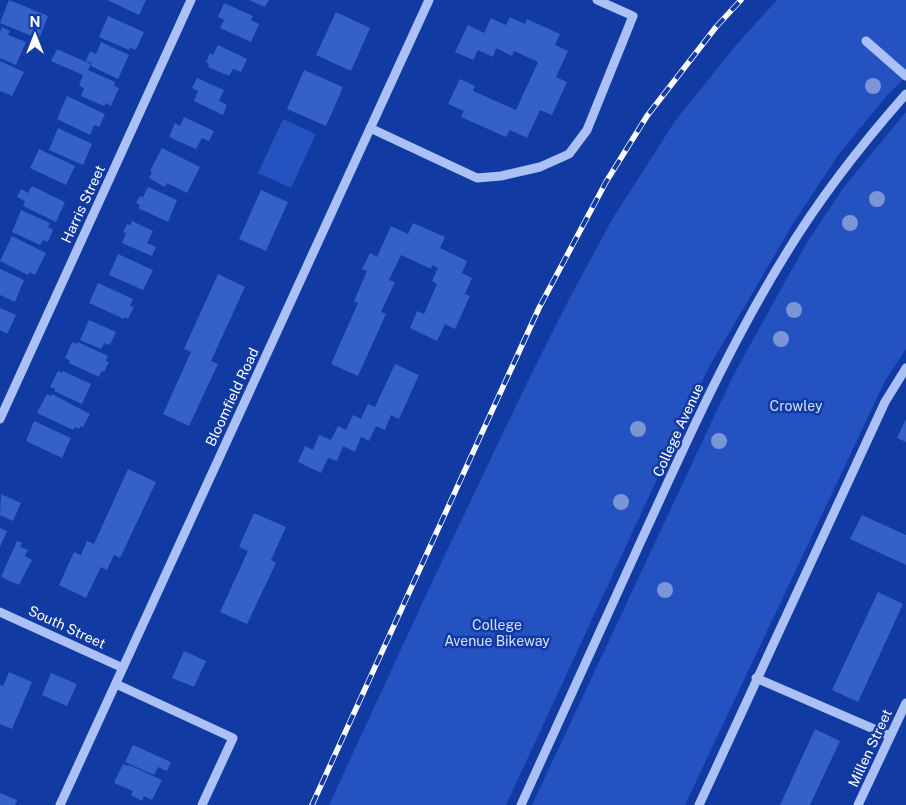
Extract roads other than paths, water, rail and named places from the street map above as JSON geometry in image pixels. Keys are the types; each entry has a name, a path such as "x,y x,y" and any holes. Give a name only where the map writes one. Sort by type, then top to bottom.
{"street":[{"name":"Harris Street","path":"0,419 191,0"},
{"name":"Bloomfield Road","path":"60,805 428,0"},
{"path":"370,128 477,178 502,176 540,167 569,154 587,130 633,16 597,0"},
{"path":"866,41 906,76"},
{"name":"College Avenue","path":"521,805 695,422 741,334 784,257 838,178 874,130 906,94"},
{"path":"699,805 885,402 906,368"},
{"name":"South Street","path":"0,612 123,668"},
{"path":"756,678 890,736"},
{"path":"116,684 233,738 202,805"},
{"name":"Millen Street","path":"858,805 906,703"}],"railway":[{"path":"312,805 539,308 606,182 647,116 716,27 741,0"}],"park label":[{"name":"Crowley","path":"796,406"},
{"name":"College Avenue Bikeway","path":"497,634"}]}
